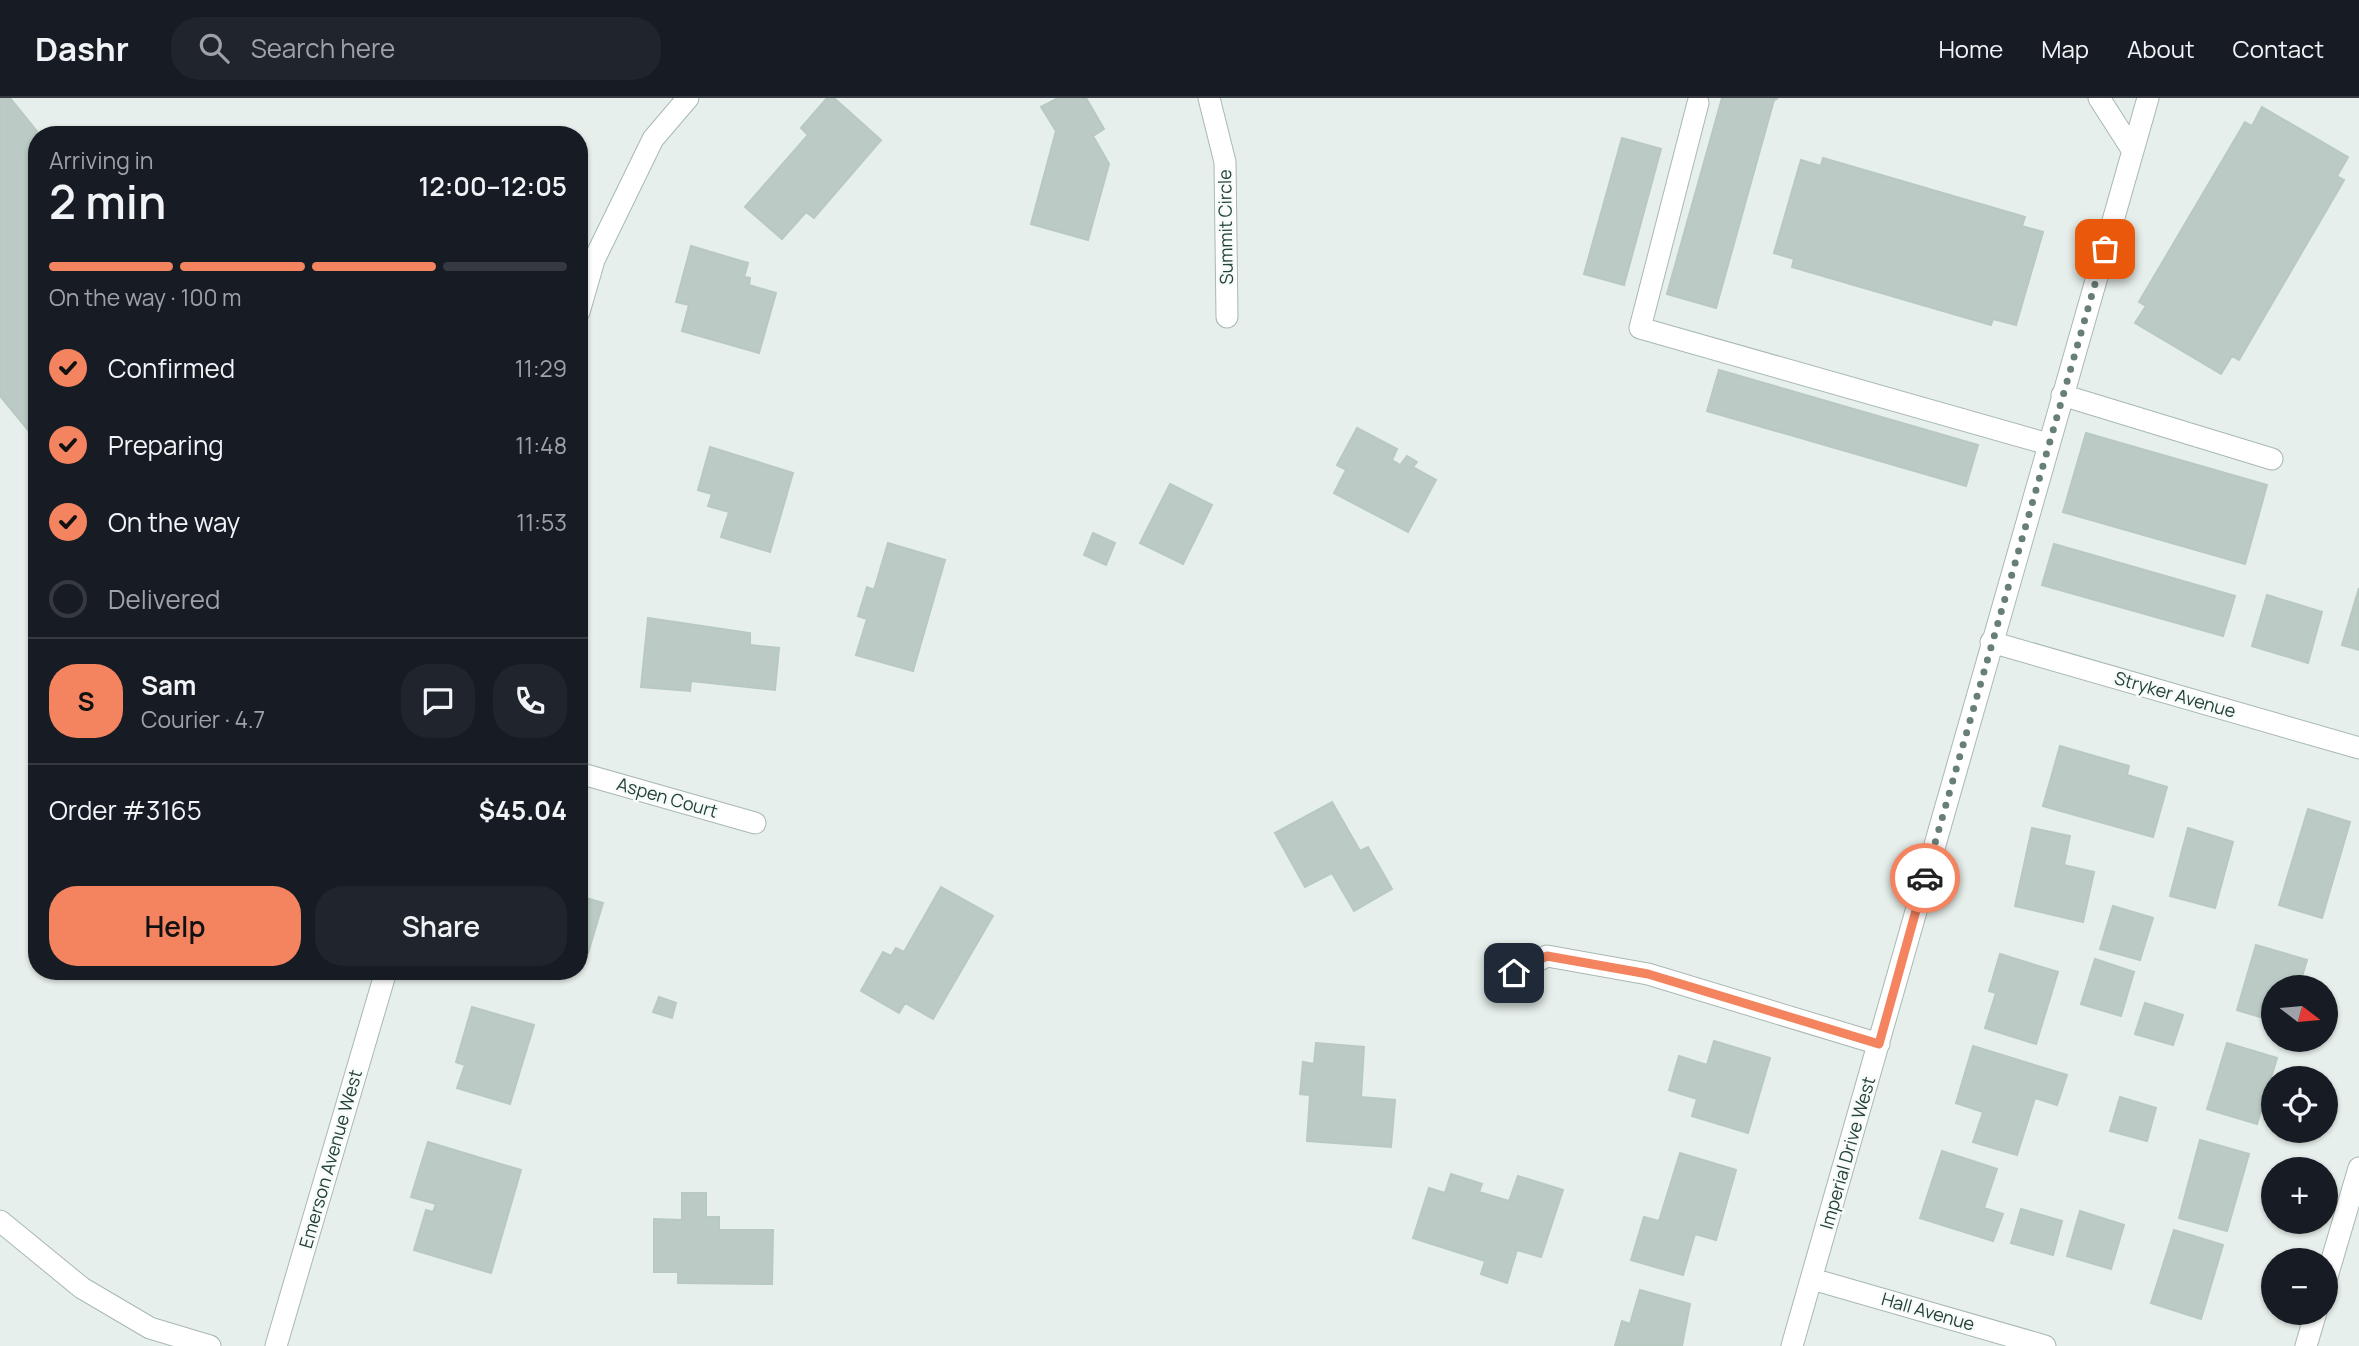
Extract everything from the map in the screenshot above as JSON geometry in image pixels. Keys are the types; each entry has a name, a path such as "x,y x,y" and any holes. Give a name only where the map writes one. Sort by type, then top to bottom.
{"street":[{"path":"588,281 594,260 653,139 688,98"},
{"name":"Summit Circle","path":"1209,98 1225,162 1227,317"},
{"path":"2099,98 2133,151"},
{"name":"Imperial Drive West","path":"1792,1346 2148,98"},
{"path":"1698,103 1640,328 2048,444"},
{"path":"2062,395 2272,459"},
{"name":"Stryker Avenue","path":"1991,642 2359,748"},
{"name":"Aspen Court","path":"588,776 755,823"},
{"path":"1497,982 1547,956 1648,974 1879,1044"},
{"name":"Emerson Avenue West","path":"276,1346 383,980"},
{"path":"2335,1248 2359,1168"},
{"path":"0,1221 82,1288 150,1328 210,1346"},
{"name":"Hall Avenue","path":"1812,1279 2045,1346"},
{"path":"2306,1346 2312,1325"}],"building":[{"path":"0,98 10,98 33,126 28,126 28,430 0,396"},
{"path":"827,98 834,98 881,140 814,218 806,212 782,239 745,207 808,135 801,128"},
{"path":"1058,98 1086,98 1104,129 1093,136 1109,164 1088,240 1031,224 1056,131 1041,107"},
{"path":"1722,98 1778,98 1774,100 1716,308 1667,294"},
{"path":"2262,107 2348,157 2337,176 2344,180 2239,360 2232,356 2221,374 2135,323 2146,306 2139,302 2245,122 2252,126"},
{"path":"1622,138 1661,149 1624,285 1584,274"},
{"path":"1823,158 2025,217 2022,226 2043,232 2016,325 1993,319 1991,325 1792,267 1794,259 1774,253 1801,160 1821,166"},
{"path":"691,246 748,263 744,277 750,278 749,285 776,293 759,353 682,331 689,305 676,302"},
{"path":"1719,370 1978,445 1966,486 1707,411"},
{"path":"1357,428 1397,449 1392,460 1400,465 1407,456 1417,462 1413,467 1436,480 1408,532 1334,493 1346,470 1337,465"},
{"path":"2086,433 2267,485 2245,564 2063,512"},
{"path":"710,447 793,473 770,552 721,537 729,512 708,506 712,494 698,490"},
{"path":"1170,484 1212,505 1183,564 1140,543"},
{"path":"1093,533 1115,543 1106,565 1084,555"},
{"path":"888,543 945,560 913,671 856,655 867,619 858,616 867,587 874,590"},
{"path":"2054,544 2235,596 2223,636 2042,585"},
{"path":"2359,588 2359,650 2342,645"},
{"path":"2267,595 2322,612 2308,663 2252,646"},
{"path":"648,618 750,633 750,645 779,648 775,690 691,681 690,691 641,687"},
{"path":"2060,746 2129,766 2127,775 2167,787 2153,837 2043,806"},
{"path":"1332,802 1360,851 1368,847 1392,889 1354,911 1332,873 1305,887 1275,833"},
{"path":"2308,809 2350,822 2322,918 2279,905"},
{"path":"2032,828 2070,836 2064,865 2094,872 2083,922 2015,906"},
{"path":"2188,828 2233,842 2215,908 2170,896"},
{"path":"941,887 993,916 933,1019 905,1003 899,1013 861,991 883,952 891,956 896,948 904,952"},
{"path":"588,899 603,903 588,953"},
{"path":"2113,906 2153,918 2140,960 2100,949"},
{"path":"2256,945 2307,960 2303,975 2261,975 2261,1017 2237,1010"},
{"path":"2000,954 2058,972 2036,1044 1985,1028 1996,993 1989,991"},
{"path":"2095,959 2134,972 2121,1016 2081,1004"},
{"path":"659,997 676,1003 672,1018 653,1012"},
{"path":"2145,1003 2183,1015 2173,1045 2135,1034"},
{"path":"472,1007 534,1025 510,1104 457,1088 465,1065 456,1062"},
{"path":"1714,1041 1770,1058 1748,1133 1692,1116 1697,1099 1669,1090 1679,1056 1707,1065"},
{"path":"1316,1043 1364,1047 1361,1097 1395,1100 1391,1147 1307,1141 1310,1095 1300,1094 1303,1062 1314,1064"},
{"path":"2227,1043 2277,1058 2275,1066 2261,1066 2261,1111 2257,1124 2207,1109"},
{"path":"1973,1046 2067,1075 2057,1105 2035,1098 2017,1155 1973,1142 1983,1112 1956,1103"},
{"path":"2120,1097 2156,1108 2147,1141 2110,1131"},
{"path":"2200,1140 2249,1154 2227,1231 2179,1218"},
{"path":"428,1142 521,1170 491,1273 414,1250 426,1210 433,1212 436,1204 411,1197"},
{"path":"1942,1151 1997,1169 1984,1208 2003,1214 1993,1241 1920,1218"},
{"path":"1680,1153 1736,1170 1716,1240 1695,1234 1683,1275 1631,1260 1644,1217 1659,1221"},
{"path":"1451,1174 1482,1184 1479,1192 1509,1201 1518,1176 1563,1190 1541,1257 1517,1250 1507,1283 1481,1274 1485,1261 1413,1238 1429,1188 1445,1193"},
{"path":"682,1193 706,1193 706,1217 719,1217 719,1230 773,1230 772,1284 678,1283 678,1272 654,1272 654,1219 682,1220"},
{"path":"2021,1209 2062,1221 2053,1255 2011,1243"},
{"path":"2080,1211 2124,1225 2111,1269 2067,1256"},
{"path":"2174,1230 2223,1245 2201,1319 2151,1303"},
{"path":"1640,1290 1690,1304 1682,1346 1615,1346 1622,1321 1630,1324"}],"way so far":[{"path":"1925,878 2105,249"}],"route":[{"path":"1514,973 1547,956 1648,974 1879,1044 1925,878"}]}
